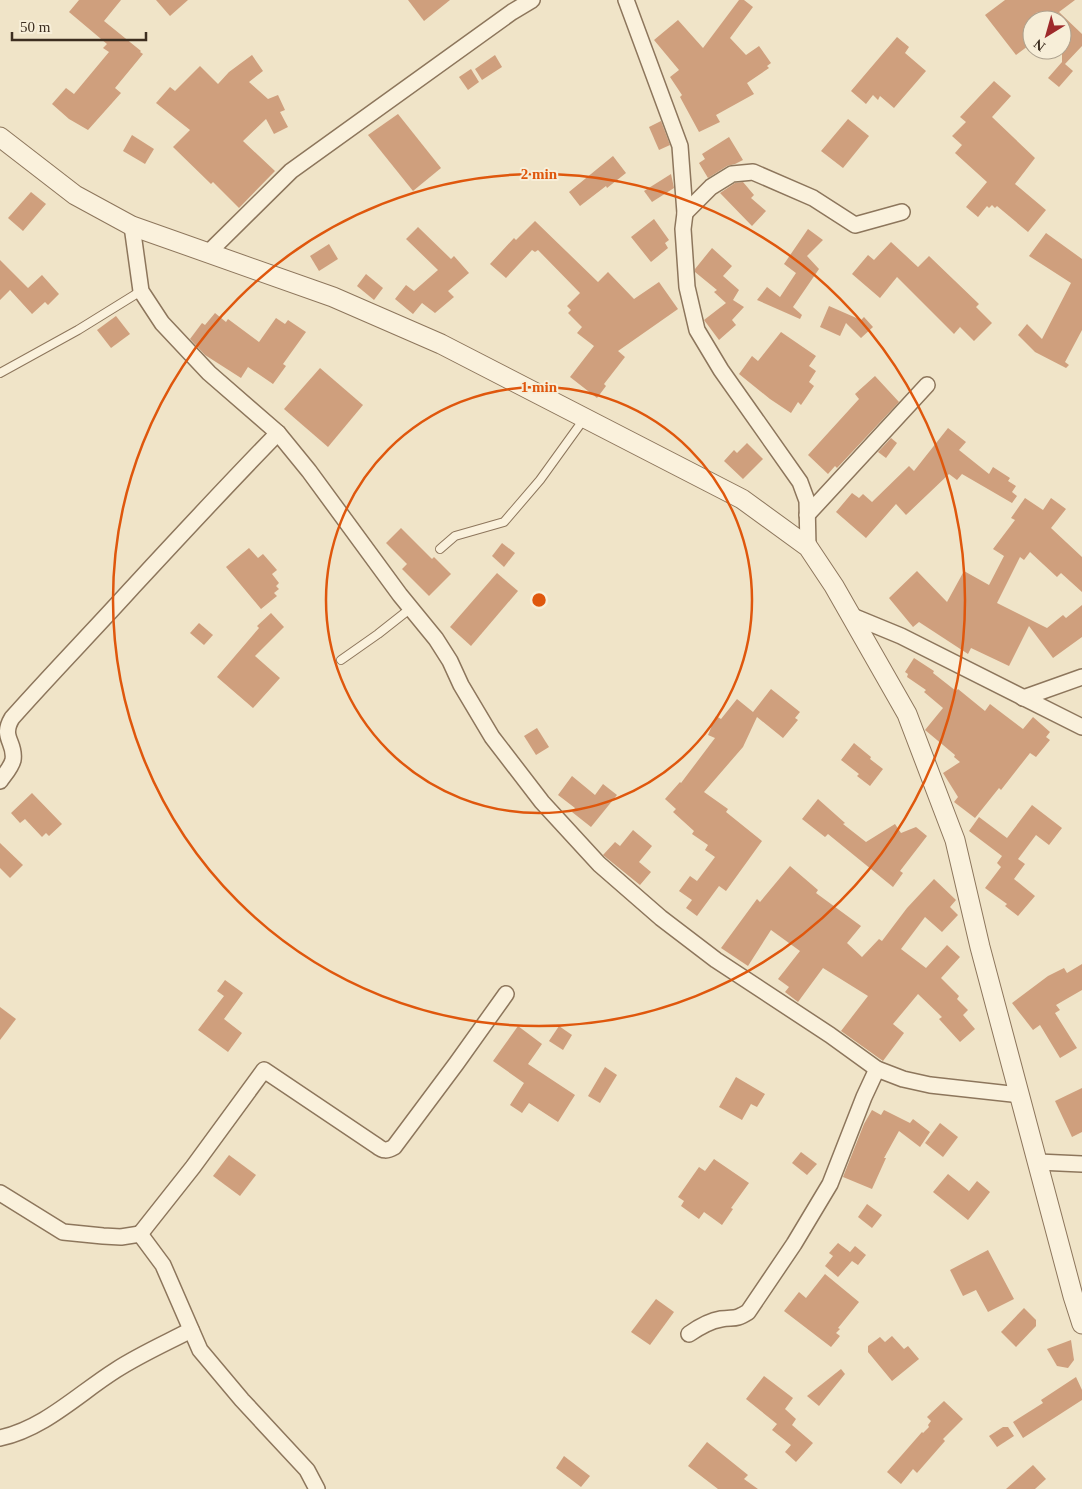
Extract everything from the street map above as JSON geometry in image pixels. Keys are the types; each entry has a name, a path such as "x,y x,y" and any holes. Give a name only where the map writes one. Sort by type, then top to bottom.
{"street":[{"path":"209,252 291,171 512,12 532,0"},
{"path":"626,0 631,18 680,146 685,213 683,228 687,286 697,330 721,370 800,482 806,501 808,547"},
{"path":"0,137 75,195 132,226 333,297 441,344 742,499 808,547 834,586 907,714 956,840 980,947 1082,1324"},
{"path":"685,213 711,187 732,174 753,172 813,198 855,225 902,212"},
{"path":"132,226 141,291 162,323 209,373 278,433 309,471 436,639 450,660 461,685 492,737 542,802 599,864 661,918 716,960 830,1035 877,1069 903,1079 930,1085 1020,1096"},
{"path":"807,515 927,384"},
{"path":"0,781 13,759 6,732 12,718 196,517 278,433"},
{"path":"850,615 901,636 1082,727"},
{"path":"1023,698 1082,677"},
{"path":"0,1193 63,1232 103,1236 140,1234 193,1167 264,1070 382,1150 388,1150 394,1147 506,994"},
{"path":"688,1334 702,1325 721,1319 738,1318 748,1312 794,1244 830,1184 877,1069"},
{"path":"1038,1162 1082,1164"},
{"path":"140,1234 163,1265 200,1350 242,1400 307,1470 317,1489"},
{"path":"0,1438 11,1436 39,1423 116,1369 191,1330"}],"lane":[{"path":"0,373 78,330 141,291"},
{"path":"440,549 454,536 504,522 540,480 584,418"},
{"path":"340,660 411,608"}],"building":[{"path":"79,0 121,0 104,21 143,54 115,88 121,93 88,130 69,119 52,104 66,88 74,94 109,52 103,48 107,44 69,12"},
{"path":"156,0 188,0 170,16"},
{"path":"408,0 450,0 424,21"},
{"path":"739,0 744,0 753,7 730,38 746,55 759,46 771,63 767,66 769,68 747,83 754,94 716,115 720,122 699,132 680,97 682,95 670,77 679,70 654,40 678,20 703,48"},
{"path":"1005,0 1075,0 1062,10 1022,10 1022,50 1016,55 985,15"},
{"path":"1072,24 1082,34 1082,46 1072,57"},
{"path":"897,37 909,47 905,53 926,71 894,108 880,96 878,100 873,95 866,104 851,91"},
{"path":"252,55 263,71 249,82 268,99 278,95 285,110 280,112 288,127 274,134 266,119 243,141 275,171 239,208 173,147 190,130 156,103 170,87 175,91 200,66 218,84 229,72"},
{"path":"495,55 502,67 482,80 475,69"},
{"path":"1062,60 1069,60 1065,64 1073,71 1059,87 1048,78"},
{"path":"471,69 479,82 468,90 459,77"},
{"path":"994,81 1011,96 992,117 1035,158 1015,184 1046,210 1028,232 997,206 995,208 992,205 989,208 987,206 978,217 966,207 987,182 955,153 962,145 952,136 966,122 960,117"},
{"path":"398,114 441,168 413,191 368,135"},
{"path":"848,119 869,136 843,168 821,151"},
{"path":"661,121 670,145 659,150 649,127"},
{"path":"132,135 154,149 145,164 123,151"},
{"path":"729,137 743,160 727,166 708,178 699,163 705,159 702,154"},
{"path":"613,156 626,173 580,206 569,192"},
{"path":"671,174 674,188 652,202 644,191"},
{"path":"743,182 754,195 751,198 766,211 752,226 720,193 735,183"},
{"path":"31,192 46,204 23,231 8,218"},
{"path":"654,219 669,240 665,243 668,248 651,262 631,237"},
{"path":"535,221 598,282 608,272 634,299 659,282 678,309 618,351 625,357 604,384 606,386 597,398 570,377 594,346 577,333 582,327 568,313 571,310 567,306 580,293 538,250 535,252 532,250 506,278 490,264 514,238 516,240"},
{"path":"418,227 451,259 454,256 469,273 448,291 454,297 435,313 422,303 413,314 395,299 406,285 414,291 438,270 406,239"},
{"path":"808,229 823,240 807,256 819,269 793,307 802,315 800,319 757,300 767,287 780,297 796,273 784,264"},
{"path":"1046,233 1082,259 1082,330 1065,362 1069,365 1066,368 1035,352 1018,335 1027,324 1042,339 1071,283 1029,256"},
{"path":"891,242 918,267 929,256 979,304 976,307 992,323 974,341 960,327 954,334 897,277 880,298 852,274 868,255 874,260"},
{"path":"329,244 338,259 319,271 310,256"},
{"path":"712,248 732,266 723,276 739,290 733,300 744,307 732,320 736,325 719,340 704,320 726,303 714,292 717,290 695,272 695,269"},
{"path":"0,260 28,288 42,275 59,294 48,305 45,302 32,314 10,290 0,300"},
{"path":"366,274 383,288 374,300 357,286"},
{"path":"829,306 861,320 864,317 873,327 861,338 846,323 840,336 820,327"},
{"path":"215,313 226,322 228,319 259,342 276,318 285,324 288,320 306,332 283,364 286,366 273,384 248,367 241,378 205,355 190,339 202,323 205,325"},
{"path":"116,316 130,334 111,348 97,330"},
{"path":"781,332 816,356 809,366 816,371 809,382 814,386 801,405 798,402 791,413 739,374 752,356 758,361"},
{"path":"320,368 363,405 328,447 284,409"},
{"path":"875,376 899,402 837,468 835,466 828,474 808,455 859,399 855,394"},
{"path":"948,428 966,442 959,450 989,474 993,467 1010,478 1008,481 1016,486 1012,492 1017,496 1012,503 962,474 957,480 949,474 906,515 896,504 866,538 836,512 852,493 859,498 863,494 872,502 909,466 914,471"},
{"path":"891,438 897,443 886,458 878,452"},
{"path":"747,443 763,459 743,479 724,461 734,450 737,453"},
{"path":"1025,498 1043,510 1051,498 1066,509 1051,528 1082,557 1082,592 1061,573 1057,577 1030,552 1024,560 1020,557 997,603 1047,628 1063,615 1066,618 1082,605 1082,637 1053,658 1029,626 1009,666 971,648 968,654 919,622 913,627 889,598 917,571 947,602 964,571 989,585 1004,556 993,549 1015,520 1011,518"},
{"path":"401,528 432,559 434,557 451,574 429,596 402,569 407,564 386,543"},
{"path":"502,543 515,553 504,567 492,556"},
{"path":"249,548 258,558 263,554 277,570 272,574 279,583 276,586 279,589 274,593 277,596 261,609 226,567"},
{"path":"497,573 518,591 471,646 450,627"},
{"path":"271,613 284,627 255,656 280,678 253,708 217,677 259,628 257,626"},
{"path":"199,623 213,635 204,645 190,633"},
{"path":"914,658 934,671 933,673 956,691 958,689 985,711 990,704 1023,729 1033,717 1050,732 1046,737 1050,740 1036,757 1030,753 1001,790 999,788 975,818 954,802 958,797 943,773 960,762 954,757 955,755 925,730 943,708 924,692 926,690 907,677 908,674 905,672"},
{"path":"771,689 800,712 795,718 798,720 783,738 757,717 743,747 704,792 728,809 726,812 762,841 726,891 719,886 697,916 686,908 692,900 679,891 690,876 697,881 715,857 705,850 708,845 692,834 694,831 673,812 676,809 665,799 681,783 715,738 708,735 716,716 721,719 737,699 753,712"},
{"path":"537,728 549,747 536,755 524,736"},
{"path":"854,743 883,769 870,786 857,776 859,774 841,760"},
{"path":"572,776 595,795 603,784 617,795 591,827 572,812 575,808 558,795"},
{"path":"32,793 62,824 49,836 46,833 42,837 25,819 20,823 11,813"},
{"path":"818,799 845,823 843,824 866,842 895,824 901,833 916,827 927,836 900,871 903,873 893,887 828,834 825,837 802,819"},
{"path":"1032,805 1062,828 1049,845 1036,835 1018,859 1025,864 1014,879 1035,896 1018,916 1005,906 1007,904 985,888 1001,867 997,863 1002,856 969,831 979,817 1007,838"},
{"path":"633,830 652,846 639,862 651,872 640,885 603,855 615,842 620,846"},
{"path":"0,843 23,865 10,878 0,868"},
{"path":"790,866 818,890 816,893 861,926 847,943 862,957 879,939 882,941 907,908 934,879 956,900 950,907 958,915 942,932 925,917 901,949 926,968 947,945 960,957 941,978 959,996 957,999 968,1010 963,1015 975,1029 960,1042 939,1019 942,1017 918,994 893,1024 904,1033 883,1061 841,1031 868,996 823,968 798,1002 785,992 789,987 778,979 800,951 771,930 748,966 721,948 757,899 760,902"},
{"path":"1082,964 1082,990 1056,1005 1060,1010 1055,1013 1077,1048 1060,1058 1040,1025 1033,1030 1012,1003 1048,976 1064,968 1067,973"},
{"path":"225,980 243,993 224,1019 242,1033 228,1052 198,1030 224,996 217,991"},
{"path":"0,1007 16,1019 0,1040"},
{"path":"518,1026 542,1044 528,1064 575,1095 558,1122 529,1103 522,1113 510,1105 524,1083 493,1061"},
{"path":"559,1026 572,1035 563,1050 549,1041"},
{"path":"605,1067 617,1075 600,1103 588,1096"},
{"path":"736,1077 765,1094 757,1107 751,1104 742,1120 719,1107"},
{"path":"1082,1088 1082,1132 1072,1137 1055,1101"},
{"path":"872,1110 881,1115 884,1110 910,1123 913,1119 930,1132 920,1147 899,1131 884,1158 886,1158 872,1189 843,1177 864,1124"},
{"path":"940,1123 958,1137 943,1157 925,1143"},
{"path":"801,1152 817,1164 807,1175 792,1163"},
{"path":"229,1155 256,1175 240,1196 213,1176"},
{"path":"714,1159 749,1183 731,1208 733,1209 722,1225 704,1212 699,1219 681,1206 684,1201 678,1197 699,1167 705,1171"},
{"path":"948,1174 969,1191 977,1181 990,1192 968,1220 933,1192"},
{"path":"867,1204 882,1215 872,1228 858,1217"},
{"path":"838,1243 850,1252 855,1246 866,1255 858,1265 852,1261 838,1277 825,1266 833,1256 829,1253"},
{"path":"988,1250 1014,1299 988,1312 976,1290 963,1296 950,1270"},
{"path":"825,1274 859,1302 838,1328 840,1329 836,1333 840,1336 831,1347 784,1311 799,1292 806,1298"},
{"path":"656,1299 674,1312 650,1345 631,1332"},
{"path":"1024,1308 1036,1320 1036,1326 1016,1347 1001,1332"},
{"path":"892,1336 904,1349 908,1346 919,1359 892,1381 868,1352 868,1346 880,1337 885,1342"},
{"path":"1071,1340 1074,1360 1068,1368 1057,1366 1047,1349"},
{"path":"841,1369 845,1374 819,1406 807,1396"},
{"path":"764,1376 793,1398 785,1409 796,1419 792,1425 813,1443 796,1462 785,1452 791,1445 772,1430 777,1424 746,1399"},
{"path":"1076,1377 1082,1390 1082,1400 1023,1438 1013,1422 1043,1403 1041,1400"},
{"path":"944,1401 963,1419 943,1439 945,1441 917,1473 913,1469 901,1484 887,1472 922,1432 929,1427 928,1425 931,1421 927,1417"},
{"path":"1003,1427 1008,1427 1014,1436 997,1447 989,1436"},
{"path":"707,1442 748,1475 744,1479 758,1489 718,1489 688,1466"},
{"path":"564,1456 590,1476 581,1487 556,1468"},
{"path":"1033,1465 1046,1479 1035,1489 1006,1489"}]}
